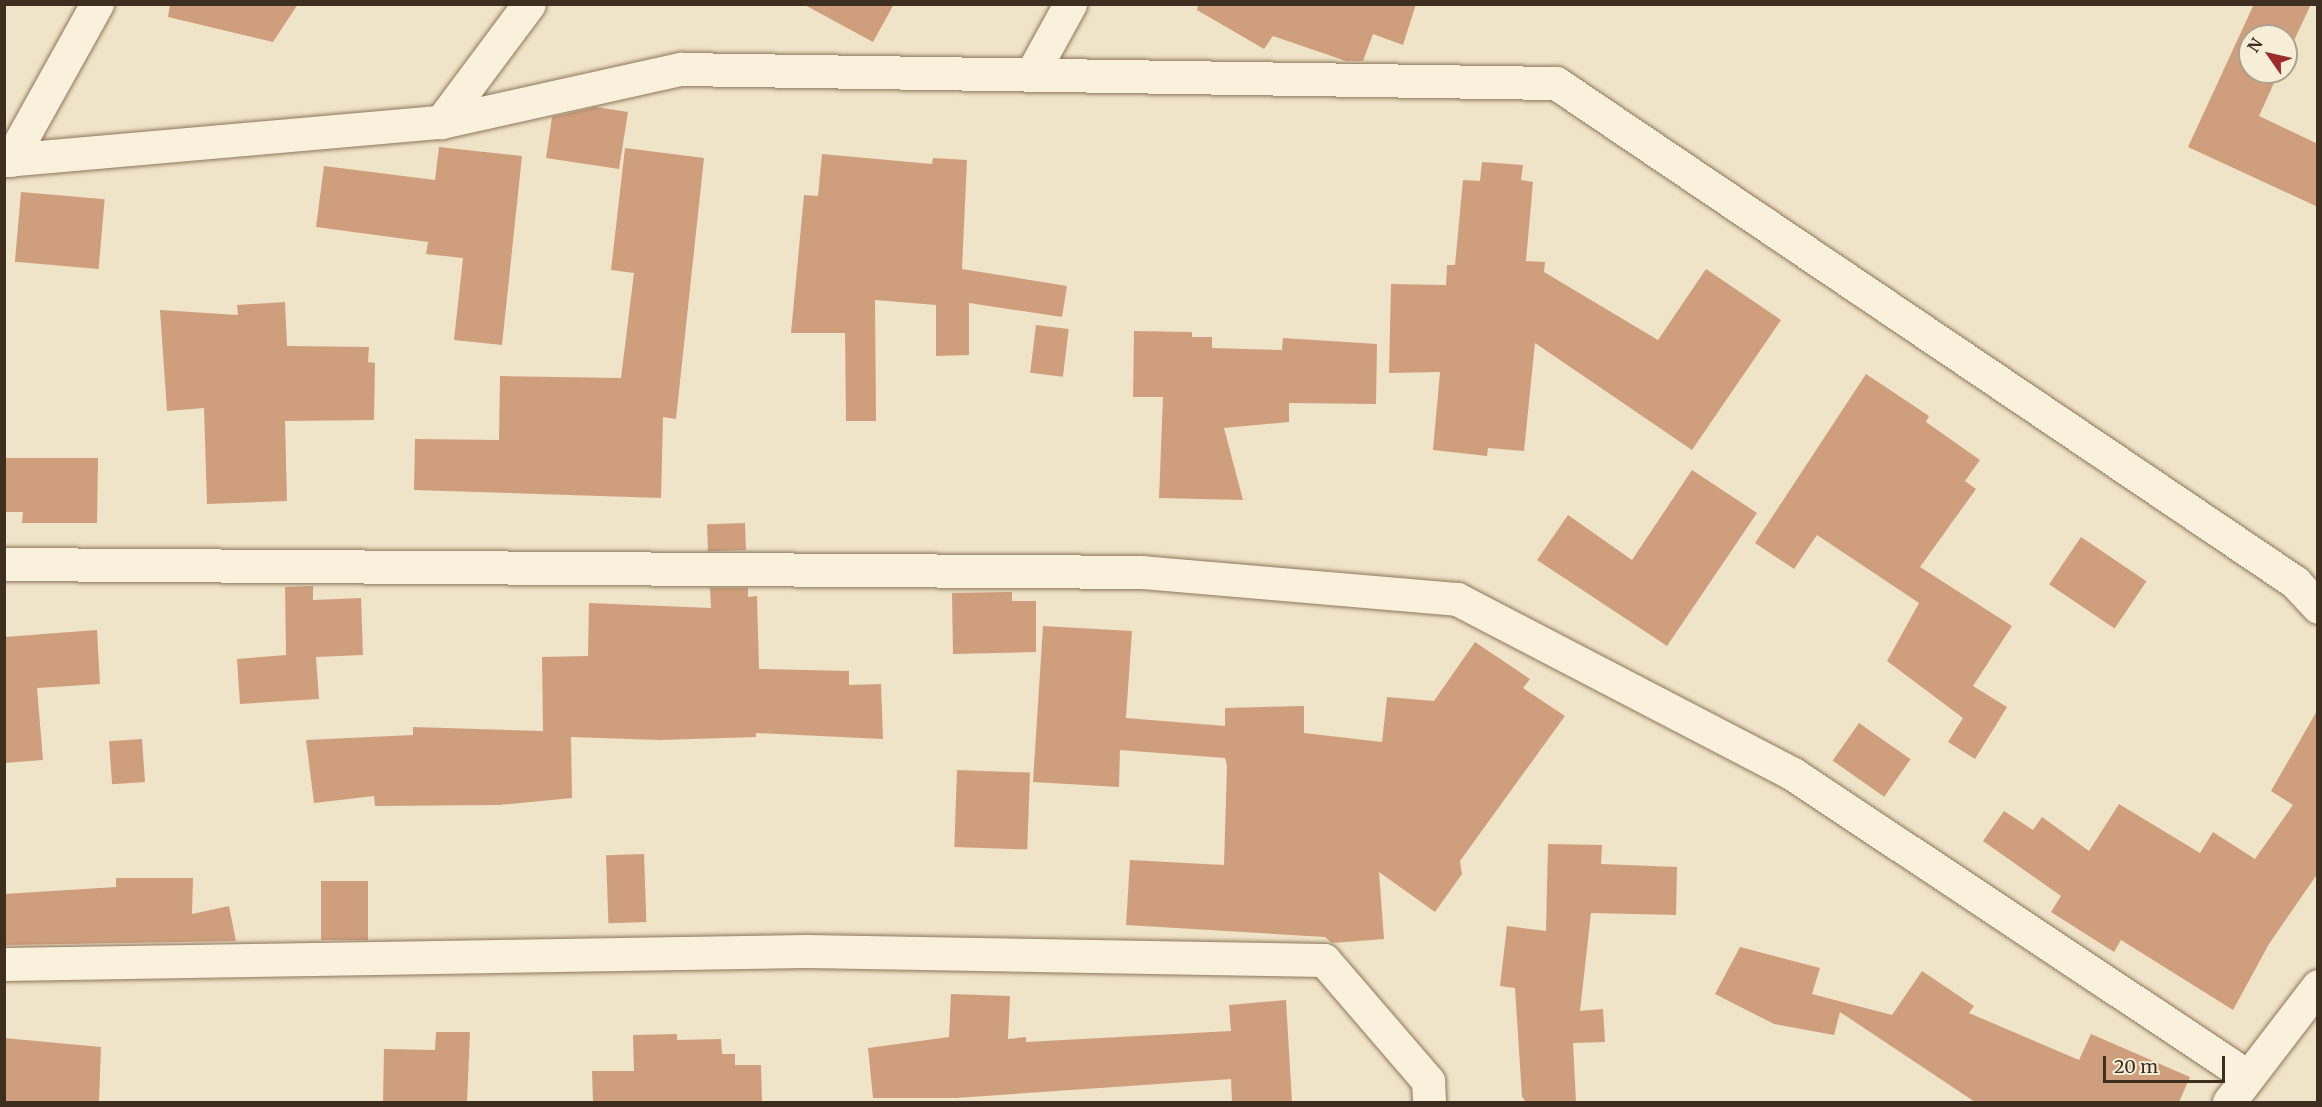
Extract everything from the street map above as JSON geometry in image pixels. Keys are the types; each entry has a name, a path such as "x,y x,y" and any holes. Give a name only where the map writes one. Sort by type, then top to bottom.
{"street":[{"path":"7,160 97,4"},
{"path":"441,122 529,4"},
{"path":"1031,75 1070,4"},
{"path":"7,160 441,122 681,69 1556,83 2295,582 2318,607"},
{"path":"4,564 1142,572 1457,599 1793,774 2247,1076"},
{"path":"4,964 806,951 1324,960 1428,1081 1429,1102"},
{"path":"2229,1102 2318,986"}],"building":[{"path":"170,4 298,4 273,42 168,17"},
{"path":"803,4 894,4 873,42"},
{"path":"1198,4 1416,4 1403,45 1373,34 1363,61 1346,61 1273,36 1264,49 1197,10"},
{"path":"2254,4 2311,4 2298,32 2298,24 2245,24"},
{"path":"2238,39 2238,84 2274,84 2259,116 2318,144 2318,207 2188,147"},
{"path":"596,107 628,112 619,169 546,158 552,117"},
{"path":"439,147 522,156 502,345 454,340 463,258 426,254 428,242 316,227 324,166 435,180"},
{"path":"625,148 704,158 676,419 663,417 661,498 414,490 415,439 499,440 500,376 621,378 634,273 611,270"},
{"path":"822,154 932,164 933,158 967,160 962,269 1067,286 1062,317 969,303 969,355 936,356 936,305 875,300 876,421 846,421 845,333 791,333 804,195 818,196"},
{"path":"1482,162 1523,165 1521,180 1533,182 1526,261 1545,262 1544,272 1658,340 1706,269 1781,320 1692,450 1535,343 1524,451 1488,448 1487,456 1433,450 1440,372 1389,373 1391,284 1446,285 1447,265 1455,265 1463,180 1480,181"},
{"path":"21,192 105,199 99,269 15,262"},
{"path":"285,302 287,346 369,347 368,362 375,363 374,420 285,421 287,501 207,504 204,408 167,411 160,310 238,315 237,305"},
{"path":"1036,325 1069,329 1063,377 1030,373"},
{"path":"1134,331 1192,332 1192,337 1212,337 1212,348 1282,350 1283,338 1377,344 1376,404 1289,403 1289,422 1224,428 1243,500 1159,498 1163,397 1133,397"},
{"path":"1866,374 1929,416 1926,422 1980,460 1965,481 1976,489 1920,567 2012,626 1973,686 2007,707 1975,759 1948,742 1963,718 1887,661 1919,603 1817,535 1794,569 1755,543"},
{"path":"4,458 98,458 97,523 22,523 23,512 4,512"},
{"path":"1692,470 1757,513 1667,646 1537,560 1568,515 1632,560"},
{"path":"745,523 746,550 708,551 707,524"},
{"path":"2081,537 2146,581 2115,628 2049,584"},
{"path":"313,586 313,600 361,598 363,655 316,657 319,699 240,704 237,659 286,655 285,587"},
{"path":"710,588 748,588 748,597 757,596 759,669 849,671 849,685 881,684 883,739 756,733 756,737 660,740 571,737 572,798 499,805 375,806 374,796 314,803 306,740 413,735 413,727 543,731 542,657 588,656 589,603 711,608"},
{"path":"1012,592 1012,601 1036,601 1036,652 953,654 952,593"},
{"path":"1043,626 1132,631 1126,718 1225,726 1225,708 1304,706 1304,733 1382,742 1387,697 1434,701 1475,642 1530,679 1523,688 1565,716 1460,861 1462,874 1435,912 1379,872 1384,939 1332,943 1325,937 1126,925 1130,860 1224,865 1227,766 1225,758 1120,750 1119,787 1033,782"},
{"path":"97,630 100,684 37,688 43,760 4,763 4,637"},
{"path":"2318,709 2318,873 2269,944 2233,1010 2121,940 2114,952 2051,912 2061,896 1983,841 2004,811 2033,830 2042,817 2089,851 2119,804 2200,853 2213,832 2255,859 2293,805 2271,791"},
{"path":"1859,723 1911,759 1884,797 1833,761"},
{"path":"142,739 145,782 112,784 109,741"},
{"path":"957,770 1030,773 1027,850 954,847"},
{"path":"1548,844 1602,845 1601,864 1677,867 1676,915 1591,913 1580,1011 1603,1009 1605,1042 1573,1043 1576,1102 1526,1102 1522,1097 1515,988 1500,986 1507,926 1546,931"},
{"path":"644,854 646,922 608,923 606,855"},
{"path":"116,878 193,878 192,914 229,906 236,941 4,945 4,894 116,887"},
{"path":"321,881 368,881 368,940 321,940"},
{"path":"1740,947 1820,968 1812,994 1892,1015 1922,971 1974,1006 1969,1013 2079,1060 2091,1034 2190,1077 2179,1102 1975,1102 1840,1012 1834,1035 1774,1024 1715,994"},
{"path":"951,994 1010,996 1008,1039 1026,1037 1026,1042 1231,1031 1229,1005 1286,1000 1292,1102 1232,1102 1231,1079 956,1098 873,1098 868,1048 949,1037"},
{"path":"436,1032 470,1032 467,1102 383,1102 384,1049 435,1050"},
{"path":"677,1034 677,1040 721,1039 722,1054 735,1054 735,1065 761,1065 762,1102 593,1102 592,1071 634,1071 633,1035"},
{"path":"4,1038 101,1047 99,1102 4,1101"}]}
